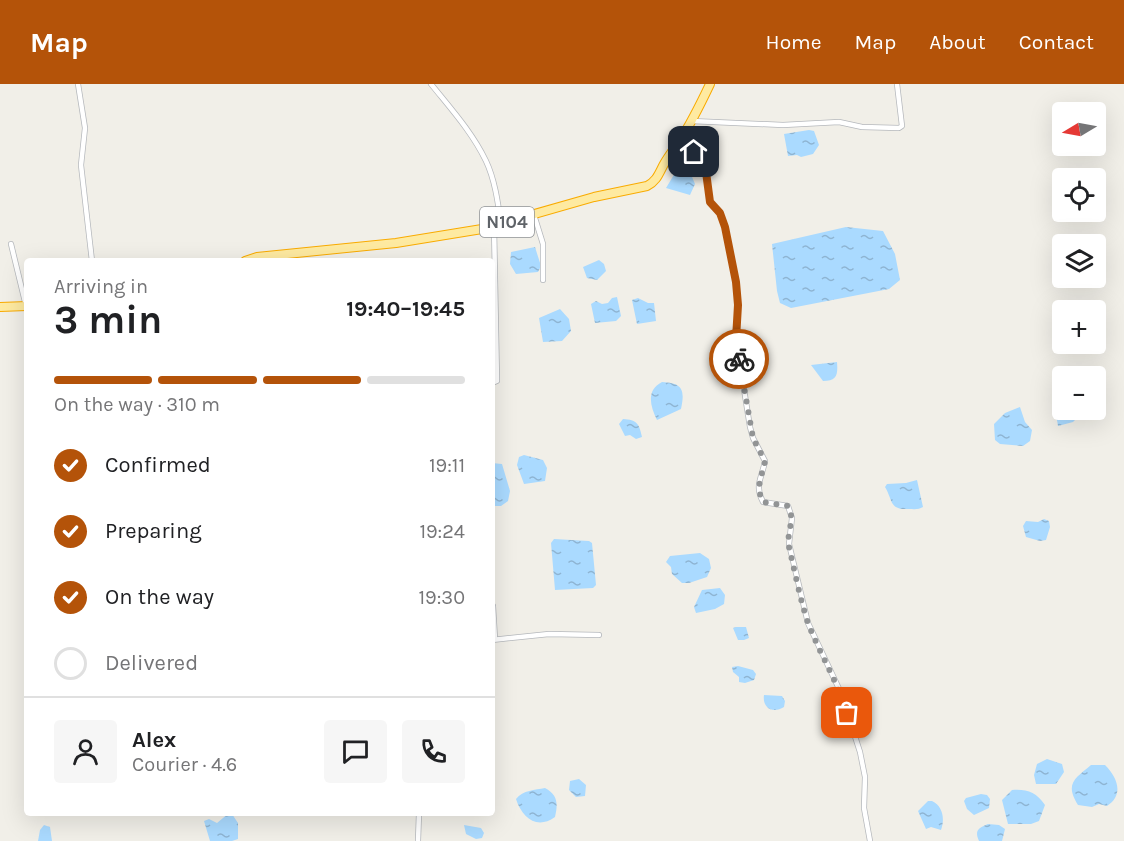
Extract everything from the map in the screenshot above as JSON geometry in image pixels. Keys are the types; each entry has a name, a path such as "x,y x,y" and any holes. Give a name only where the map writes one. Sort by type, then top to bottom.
{"highway":[{"name":"N104","path":"254,258 426,239 498,225 653,183 691,121 710,84"},
{"path":"0,307 24,306"}],"street":[{"path":"78,84 85,128 81,165 92,258"},
{"path":"431,84 469,131 486,162 496,193 498,225 497,381 495,382"},
{"path":"691,121 783,125 840,122 862,127 899,128 902,126 902,119 897,84"},
{"path":"678,143 704,157 710,202 720,213 725,227 736,282 738,305 736,339 742,378 753,438 765,461 758,485 760,495 763,502 788,506 790,510 792,519 789,544 808,623 841,693 860,752 865,777 864,808 870,841"},
{"path":"534,215 543,243 543,280"},
{"path":"11,244 24,294"},
{"path":"495,640 549,634 599,635"},
{"path":"418,841 419,816"}],"water":[{"path":"814,131 819,145 813,154 801,157 788,156 784,134"},
{"path":"678,168 690,172 695,184 690,195 666,188"},
{"path":"846,227 883,231 895,254 900,280 889,289 791,308 780,303 772,244"},
{"path":"535,247 541,266 538,272 516,274 510,264 511,252"},
{"path":"599,260 604,264 606,271 597,280 587,278 583,267"},
{"path":"617,297 621,316 616,321 595,323 591,304 596,301 602,304 608,303 612,298"},
{"path":"638,298 654,303 656,321 637,324 632,300"},
{"path":"560,309 569,319 571,331 562,341 543,342 539,318"},
{"path":"837,362 836,376 828,381 823,381 811,365"},
{"path":"662,382 674,384 681,389 682,402 681,409 657,420 651,399 653,389"},
{"path":"1020,407 1025,422 1032,430 1030,441 1023,446 1000,444 995,440 994,424 1005,413"},
{"path":"623,419 637,423 642,437 636,439 630,435 625,436 619,424"},
{"path":"1057,420 1075,420 1073,422 1058,426"},
{"path":"524,455 543,460 547,468 545,481 524,484 517,465 519,457"},
{"path":"495,463 502,464 510,491 508,501 501,506 495,506"},
{"path":"917,480 923,507 902,509 894,506 885,487 887,484"},
{"path":"1044,519 1049,521 1050,527 1046,540 1040,541 1026,537 1023,526 1026,521 1038,522"},
{"path":"554,539 592,543 596,585 593,588 555,590 551,543"},
{"path":"700,553 709,559 711,568 707,577 689,583 682,583 672,574 671,567 666,562 670,556"},
{"path":"720,588 725,595 724,604 715,609 696,613 694,607 702,590"},
{"path":"746,627 749,638 738,640 733,628"},
{"path":"738,666 753,670 756,674 754,680 739,682 739,677 733,672 732,667"},
{"path":"764,695 782,696 785,701 784,707 772,710 765,703"},
{"path":"1047,759 1062,764 1064,772 1056,784 1036,784 1034,775 1037,764"},
{"path":"1091,765 1105,765 1116,781 1116,797 1107,806 1078,805 1074,797 1072,786 1074,782"},
{"path":"579,779 586,785 585,796 576,797 569,790 570,781"},
{"path":"545,788 556,800 555,817 548,821 536,822 522,812 516,799 526,792"},
{"path":"1012,790 1031,792 1042,801 1045,805 1039,821 1031,824 1008,824 1002,800"},
{"path":"981,794 987,795 990,799 989,808 974,815 967,809 964,801 966,798"},
{"path":"928,801 936,803 941,809 943,822 941,830 931,827 926,829 918,811"},
{"path":"225,816 233,816 238,823 238,839 210,841 204,821 209,819 217,823"},
{"path":"988,824 999,825 1005,829 1002,841 979,841 978,830"},
{"path":"44,825 50,827 52,841 38,841 40,830"},
{"path":"464,825 481,828 484,833 482,838 476,839 466,834"}],"way so far":[{"path":"739,359 750,427 765,461 758,485 760,495 763,502 782,504 788,506 790,510 792,519 788,537 789,544 808,623 841,693 847,713"}],"route":[{"path":"694,152 704,157 710,202 720,213 725,227 736,282 738,305 736,339 739,359"}]}
